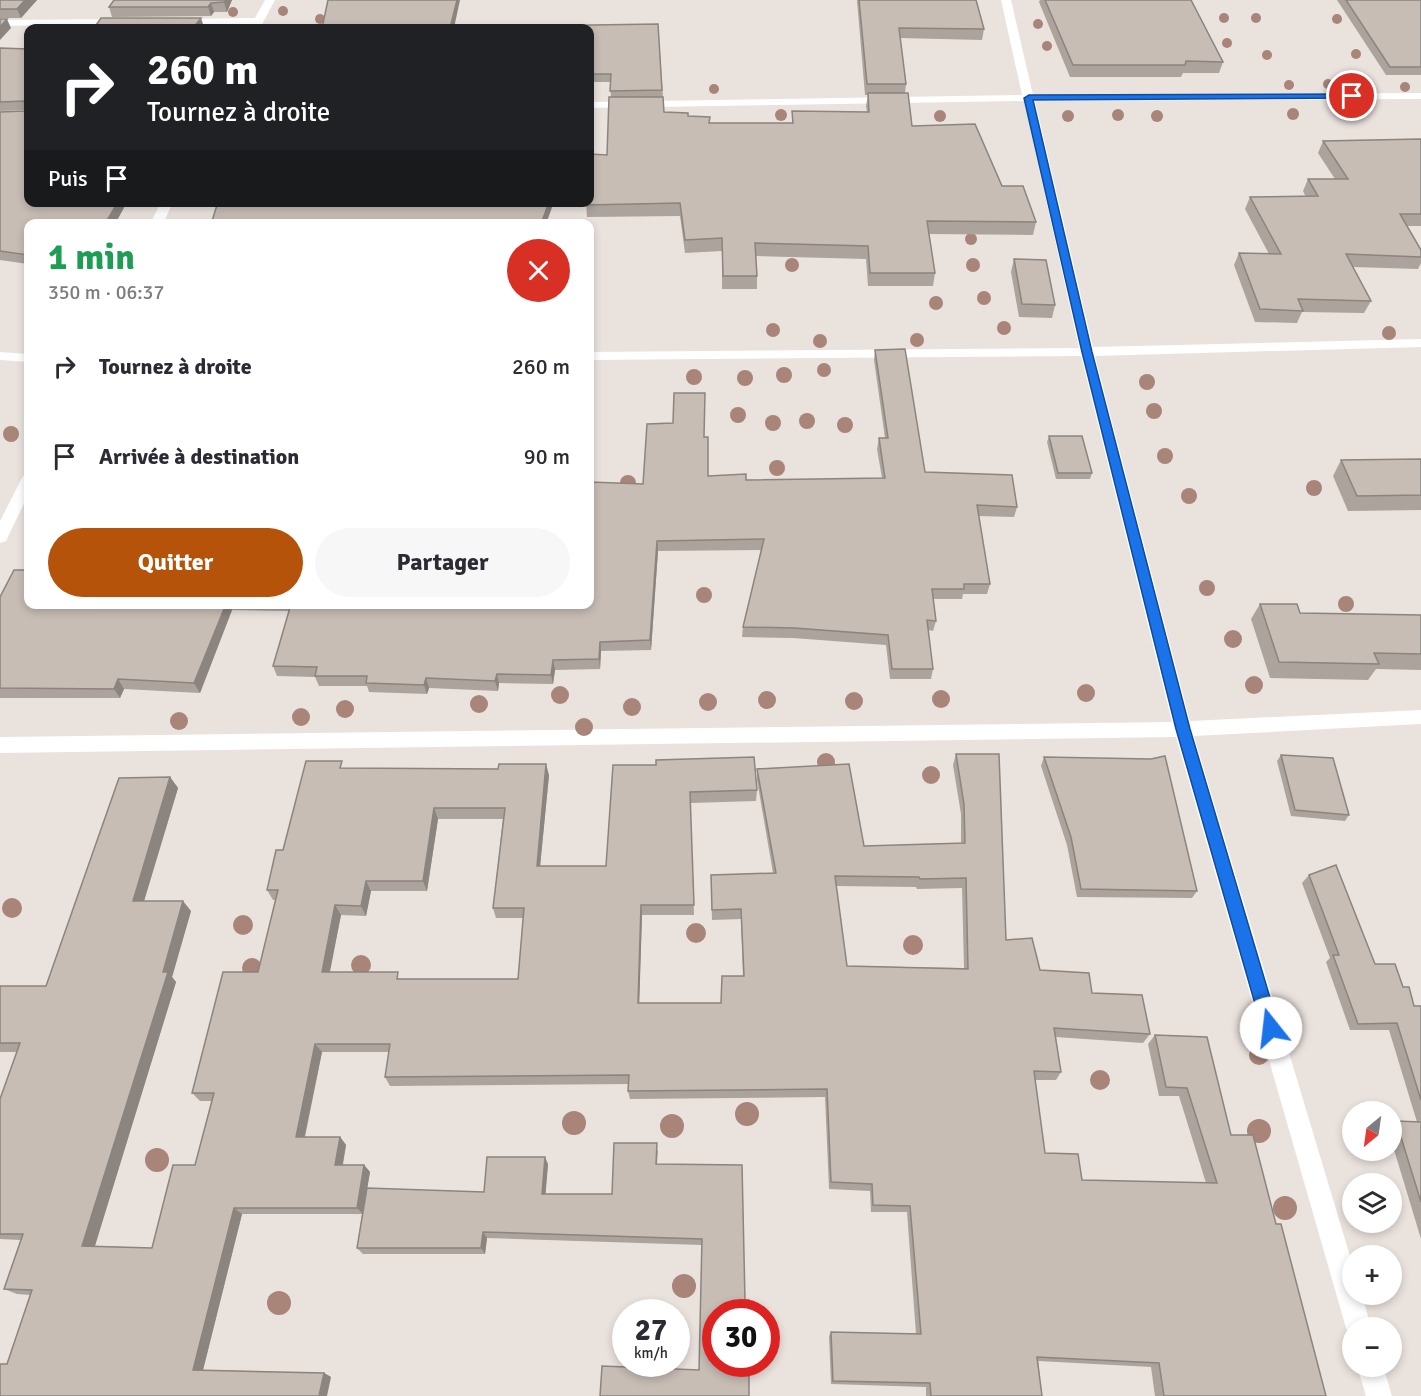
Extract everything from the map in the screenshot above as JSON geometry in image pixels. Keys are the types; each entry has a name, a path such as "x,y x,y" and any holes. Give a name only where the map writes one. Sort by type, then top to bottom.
{"street":[{"path":"258,24 270,0"},
{"path":"1006,0 1087,352 1183,729 1356,1317"},
{"path":"0,23 129,22"},
{"path":"165,22 226,24"},
{"path":"594,105 1029,98 1421,96"},
{"path":"594,356 1087,352 1421,343"},
{"path":"0,356 24,358"},
{"path":"0,537 24,488"},
{"path":"0,745 1183,729 1421,717"},
{"path":"1373,1377 1379,1396"}],"building":[{"path":"0,0 25,0 17,9 0,9"},
{"path":"114,0 225,0 211,3 208,7 109,7"},
{"path":"328,0 457,0 451,24 323,24"},
{"path":"859,0 976,0 984,29 899,28 906,84 867,84"},
{"path":"1045,0 1191,0 1223,62 1186,61 1185,65 1073,65"},
{"path":"1346,0 1421,0 1421,67 1390,67"},
{"path":"101,18 201,18 196,24 97,24"},
{"path":"0,19 7,19 0,27"},
{"path":"658,24 662,90 610,91 611,74 594,74 594,25"},
{"path":"0,48 24,49 24,101 0,102"},
{"path":"868,93 908,93 912,126 975,124 1002,186 1023,186 1036,222 927,221 935,273 870,273 868,246 755,243 757,276 723,276 722,238 685,240 680,203 594,205 594,154 607,155 609,97 663,97 664,112 710,117 709,123 793,123 792,111 869,112"},
{"path":"24,111 24,207 115,207 108,219 24,219 24,254 0,251 0,112"},
{"path":"1421,139 1421,214 1400,214 1421,250 1421,257 1346,254 1371,301 1298,299 1303,311 1260,309 1239,253 1281,254 1250,197 1318,196 1308,179 1348,179 1323,141"},
{"path":"216,207 547,207 543,219 213,219"},
{"path":"1014,259 1046,260 1055,305 1022,304"},
{"path":"905,349 925,472 1012,475 1017,507 977,505 990,584 964,584 964,589 932,589 936,621 927,620 933,669 892,669 888,635 794,628 743,627 764,539 657,541 650,640 600,642 599,659 553,660 551,675 497,674 495,681 426,678 424,685 366,683 367,676 315,676 317,667 273,666 290,609 594,609 594,482 643,484 647,424 673,423 674,393 705,393 704,437 708,437 708,476 746,474 746,480 885,478 879,438 888,438 875,350"},
{"path":"1049,436 1082,436 1092,473 1058,473"},
{"path":"1421,459 1421,495 1357,496 1341,460"},
{"path":"14,570 24,570 24,609 224,609 194,683 118,679 114,689 0,688 0,597"},
{"path":"1260,604 1297,604 1300,613 1421,615 1421,654 1374,653 1379,664 1279,662"},
{"path":"956,754 999,754 1006,940 1032,938 1040,970 1089,973 1092,993 1142,995 1150,1034 1054,1028 1061,1072 1034,1071 1045,1153 1078,1154 1082,1180 1217,1183 1187,1088 1166,1087 1155,1035 1207,1037 1231,1135 1253,1135 1276,1224 1281,1224 1326,1396 1164,1396 1159,1363 1037,1357 1042,1396 931,1396 930,1383 833,1381 831,1332 921,1334 910,1206 873,1205 872,1184 831,1182 827,1089 628,1091 629,1075 385,1077 390,1044 315,1044 296,1137 340,1137 335,1165 364,1165 357,1208 234,1208 193,1370 324,1373 319,1396 0,1396 0,1364 7,1364 32,1290 4,1289 23,1234 0,1234 0,1099 20,1043 0,1043 0,986 46,986 119,778 170,777 133,901 183,901 163,972 168,972 82,1246 152,1248 173,1165 195,1165 214,1093 192,1093 223,972 258,972 278,890 267,890 276,850 283,850 306,761 342,761 340,768 498,769 499,764 546,764 537,866 606,866 613,765 656,765 656,760 754,757 757,790 690,792 694,905 641,905 638,1003 721,1003 722,976 744,976 741,909 712,910 711,875 776,873 757,769 849,764 864,846 965,843 964,804","holes":["434,808 505,808 493,908 524,908 518,979 397,979 398,972 322,972 335,905 361,906 366,881 423,881","835,876 966,878 968,969 847,966"]},
{"path":"1281,755 1333,758 1349,815 1295,810"},
{"path":"1165,756 1197,891 1081,889 1071,837 1044,757 1151,759"},
{"path":"1336,865 1375,964 1395,964 1403,987 1409,987 1414,1006 1421,1006 1421,1100 1397,1023 1358,1024 1333,955 1339,955 1309,875"},
{"path":"1402,1121 1421,1122 1421,1202 1402,1140"},
{"path":"614,1143 657,1143 656,1164 742,1165 745,1299 702,1299 702,1377 749,1377 749,1396 600,1396 602,1366 612,1366 612,1377 690,1377 690,1370 699,1370 702,1239 483,1232 481,1248 357,1248 367,1188 484,1192 487,1157 545,1157 542,1194 612,1194"}],"route":[{"path":"1271,1028 1183,729 1087,352 1029,98 1352,96"}]}
